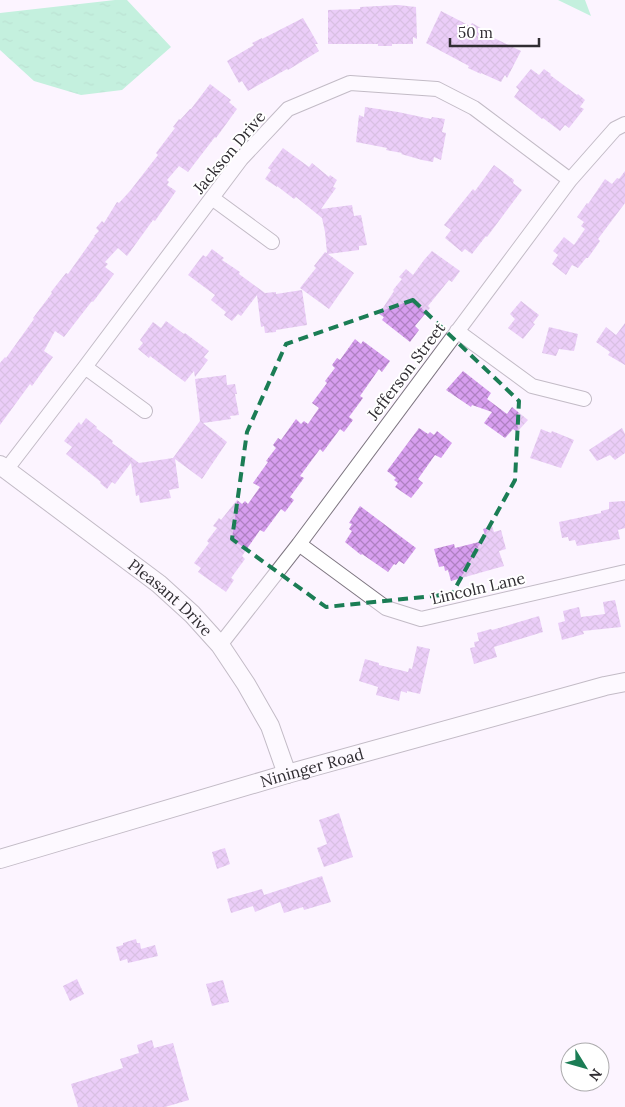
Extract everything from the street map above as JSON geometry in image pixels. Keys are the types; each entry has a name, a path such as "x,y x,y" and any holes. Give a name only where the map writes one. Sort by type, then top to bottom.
{"street":[{"name":"Jackson Drive","path":"3,467 85,367 241,159 288,109 350,83 437,89 474,108 570,180"},
{"name":"Jefferson Street","path":"220,644 299,544 570,180 615,129 625,124"},
{"path":"212,198 272,242"},
{"path":"457,331 532,386 584,399"},
{"path":"85,367 145,411"},
{"name":"Pleasant Drive","path":"3,467 159,584 192,614 220,644 270,726 287,774"},
{"name":"Lincoln Lane","path":"299,544 386,608 421,619 625,572"},
{"name":"Nininger Road","path":"0,859 287,774 625,682"}],"highlighted area":[{"path":"413,300 519,401 515,480 452,594 326,607 232,539 247,432 286,344"}],"water":[{"path":"127,0 171,47 122,90 81,95 34,81 0,50 0,13"},
{"path":"558,0 585,0 591,16"}],"building":[{"path":"398,5 416,7 417,39 413,37 413,44 378,46 378,44 328,44 328,10"},
{"path":"441,11 470,26 472,23 493,35 492,37 521,51 507,78 505,75 501,82 481,74 426,43"},
{"path":"303,18 318,44 315,44 319,51 248,91 242,81 239,83 227,61 254,45 252,43"},
{"path":"531,69 539,75 544,69 585,100 580,107 584,109 569,128 565,125 560,131 514,97 519,90 516,87"},
{"path":"210,84 231,100 229,102 237,109 188,172 179,166 167,180 169,182 167,185 176,191 127,256 118,248 105,262 108,264 105,267 114,274 64,337 55,331 44,351 53,357 32,386 30,384 0,425 0,363 6,358 51,292 66,273 68,274 99,231 96,228 102,221 104,223 117,202 119,203 130,191 158,155 156,153 175,128 173,127 191,109"},
{"path":"365,107 431,119 432,117 445,119 442,132 446,133 441,160 434,157 433,162 422,160 386,150 387,148 356,142 359,115 364,117"},
{"path":"283,148 309,167 312,163 329,177 330,175 337,180 333,187 336,188 321,209 352,205 354,216 361,215 367,245 359,246 359,250 328,254 354,273 329,309 300,288 316,268 314,266 325,252 327,253 322,218 296,197 294,199 265,179 271,170 268,168"},
{"path":"494,165 514,180 513,183 522,190 472,254 465,249 462,252 445,238 451,230 444,225 473,189 475,191"},
{"path":"625,171 625,203 598,239 600,241 588,258 578,268 572,265 566,275 552,264 558,255 553,251 564,237 574,245 585,229 581,226 584,222 577,217 605,179 612,184"},
{"path":"212,249 224,258 222,260 265,293 276,292 276,294 302,290 307,325 265,333 264,326 261,327 257,295 241,316 238,314 232,321 224,315 226,312 211,300 215,295 188,275 203,255 206,257"},
{"path":"432,251 460,271 452,282 449,280 428,306 430,308 415,326 419,330 410,342 382,320 384,317 379,314 402,279 399,277 406,269 413,275"},
{"path":"521,301 539,315 533,323 535,324 523,339 508,328 515,319 510,314"},
{"path":"166,321 209,351 204,357 208,360 195,377 194,371 185,382 138,349 143,343 140,340 153,322 161,328"},
{"path":"625,323 625,365 608,355 610,352 596,342 606,327 616,335"},
{"path":"549,327 578,334 574,351 559,349 556,356 542,353"},
{"path":"355,339 361,344 363,341 390,361 382,372 379,369 360,396 363,398 349,417 353,420 344,432 340,429 323,452 320,449 300,476 304,478 290,497 294,500 285,512 281,509 264,532 260,530 242,556 245,559 231,578 234,580 226,592 198,572 201,568 194,563 209,543 207,541 217,528 213,526 219,518 221,520 237,500 242,504 245,501 248,504 260,487 253,483 276,448 273,445 278,438 281,440 296,419 301,424 304,421 308,424 319,408 312,403 327,383 325,381 335,368 332,365 337,358 340,360"},
{"path":"463,371 491,393 487,399 507,414 512,407 528,420 517,432 513,429 505,438 484,423 492,412 472,405 471,407 446,390"},
{"path":"226,375 227,385 235,384 239,415 230,416 231,419 203,423 227,442 202,479 175,459 179,488 169,490 171,498 140,503 139,495 136,496 131,463 115,484 112,482 107,489 66,454 72,447 64,441 79,422 81,425 86,418 113,441 112,443 139,463 173,458 200,421 195,379"},
{"path":"419,428 428,434 430,432 434,435 437,431 452,443 441,458 435,455 418,479 423,483 411,498 395,487 398,483 394,480 396,478 387,471"},
{"path":"622,428 625,434 625,453 615,460 610,455 597,461 589,450"},
{"path":"541,429 551,433 552,431 574,440 561,468 530,458"},
{"path":"625,501 625,528 618,530 620,539 577,546 575,540 569,541 568,537 562,538 559,522 601,513 601,511 609,509 609,502"},
{"path":"360,506 416,548 404,564 399,561 388,572 361,555 345,542 352,531 349,529 352,524 349,523"},
{"path":"492,526 494,532 501,530 506,549 499,551 504,566 451,581 448,570 445,571 444,566 439,567 434,549 454,544 455,548 483,541 482,536 485,535 483,529"},
{"path":"615,600 621,627 583,631 584,634 562,640 558,623 565,621 563,611 579,607 581,617 605,614 603,602"},
{"path":"539,616 543,632 494,647 497,657 474,664 470,648 475,647 474,642 479,641 477,633"},
{"path":"417,646 430,649 420,694 401,691 399,701 376,695 378,687 359,681 365,659 379,663 379,665 408,672 409,668 412,669"},
{"path":"339,813 353,857 324,867 317,848 327,844 319,820"},
{"path":"225,848 230,864 217,869 212,852"},
{"path":"322,876 331,902 304,910 303,907 284,913 280,902 255,912 253,906 231,913 227,899 262,889 264,895"},
{"path":"136,939 137,943 140,943 141,949 155,945 158,956 128,963 127,959 120,961 116,947"},
{"path":"77,979 84,994 70,1001 63,986"},
{"path":"223,980 229,1002 212,1006 206,984"},
{"path":"152,1040 154,1048 173,1043 189,1100 165,1107 78,1107 71,1084 123,1068 120,1059 139,1053 137,1045"}]}
